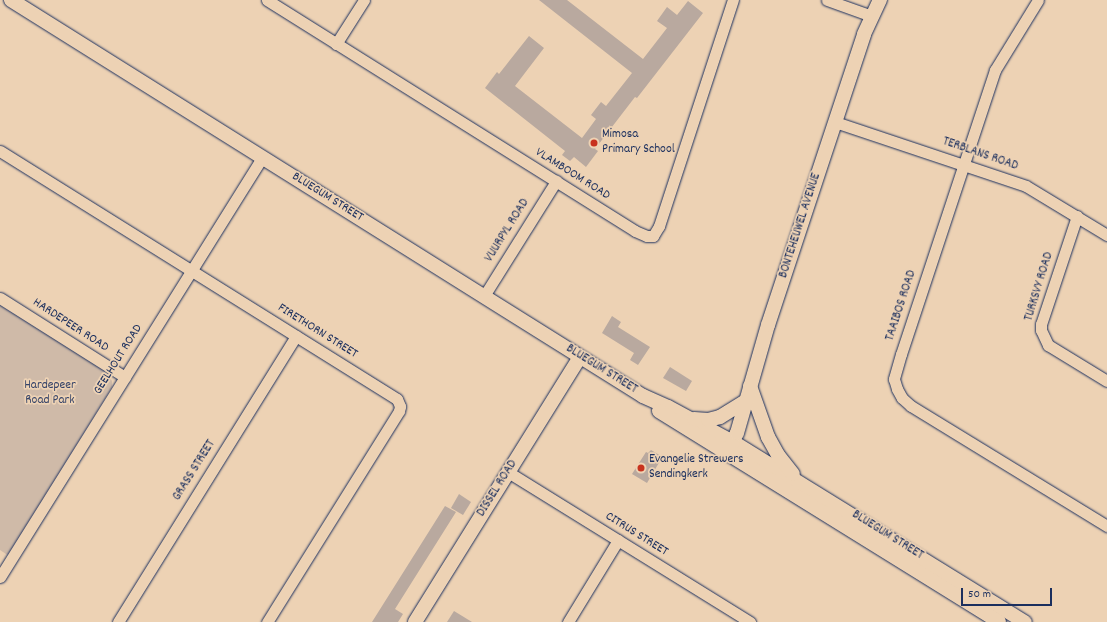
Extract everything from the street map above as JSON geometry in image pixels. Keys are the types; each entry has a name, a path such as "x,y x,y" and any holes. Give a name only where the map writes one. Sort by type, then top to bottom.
{"street":[{"name":"BLUEGUM STREET","path":"11,0 643,396 688,418 730,448 999,622"},
{"name":"VLAMBOOM ROAD","path":"267,0 635,231 647,236 653,236 658,226 733,0"},
{"path":"336,44 364,0"},
{"path":"827,0 872,16"},
{"name":"BONTEHEUWEL AVENUE","path":"730,448 737,433 768,325 835,122 872,16 880,0"},
{"name":"TAAIBOS ROAD","path":"1038,0 995,70 895,372 894,379 902,398 911,406 1107,526"},
{"name":"TERBLANS ROAD","path":"835,122 1026,186 1107,235"},
{"name":"FIRETHORN STREET","path":"0,151 394,397 400,406 399,411 267,622"},
{"name":"GEELHOUT ROAD","path":"0,577 262,157"},
{"name":"VUURPYL ROAD","path":"484,296 556,181"},
{"name":"TURKSVY ROAD","path":"1077,216 1041,324 1041,330 1048,345 1107,381"},
{"name":"HARDEPEER ROAD","path":"0,298 125,377"},
{"name":"GRASS STREET","path":"118,622 296,336"},
{"name":"DISSEL ROAD","path":"414,622 580,356"},
{"path":"750,386 770,442 786,467 801,483"},
{"name":"BLUEGUM STREET","path":"643,396 662,414 801,483 1025,622"},
{"path":"688,418 702,420 714,419 726,414 746,401"},
{"name":"CITRUS STREET","path":"508,472 750,622"},
{"path":"568,622 618,540"}],"green space":[{"name":"Hardepeer Road Park","path":"0,305 105,370 112,381 112,387 9,556 0,550"}],"building":[{"path":"539,0 567,0 643,59 667,28 657,21 667,7 677,15 688,1 703,13 595,149 598,151 586,167 574,157 570,161 562,155 565,151 485,88 497,72 499,74 529,36 544,48 515,86 582,138 596,119 591,115 601,102 606,106 632,73"},
{"path":"612,316 621,322 618,327 650,347 638,365 630,360 634,353 602,333"},
{"path":"670,367 692,381 686,391 663,378"},
{"name":"Evangelie Strewers Sendingkerk","path":"651,450 661,456 658,460 660,461 647,483 632,474 646,452 648,453"},
{"path":"459,494 471,502 463,515 451,508"},
{"path":"445,506 456,512 395,609 403,614 398,622 372,622"},
{"path":"454,611 472,622 447,622"}],"place":[{"name":"Mimosa Primary School","path":"594,143"},
{"name":"Evangelie Strewers Sendingkerk","path":"641,468"}]}
